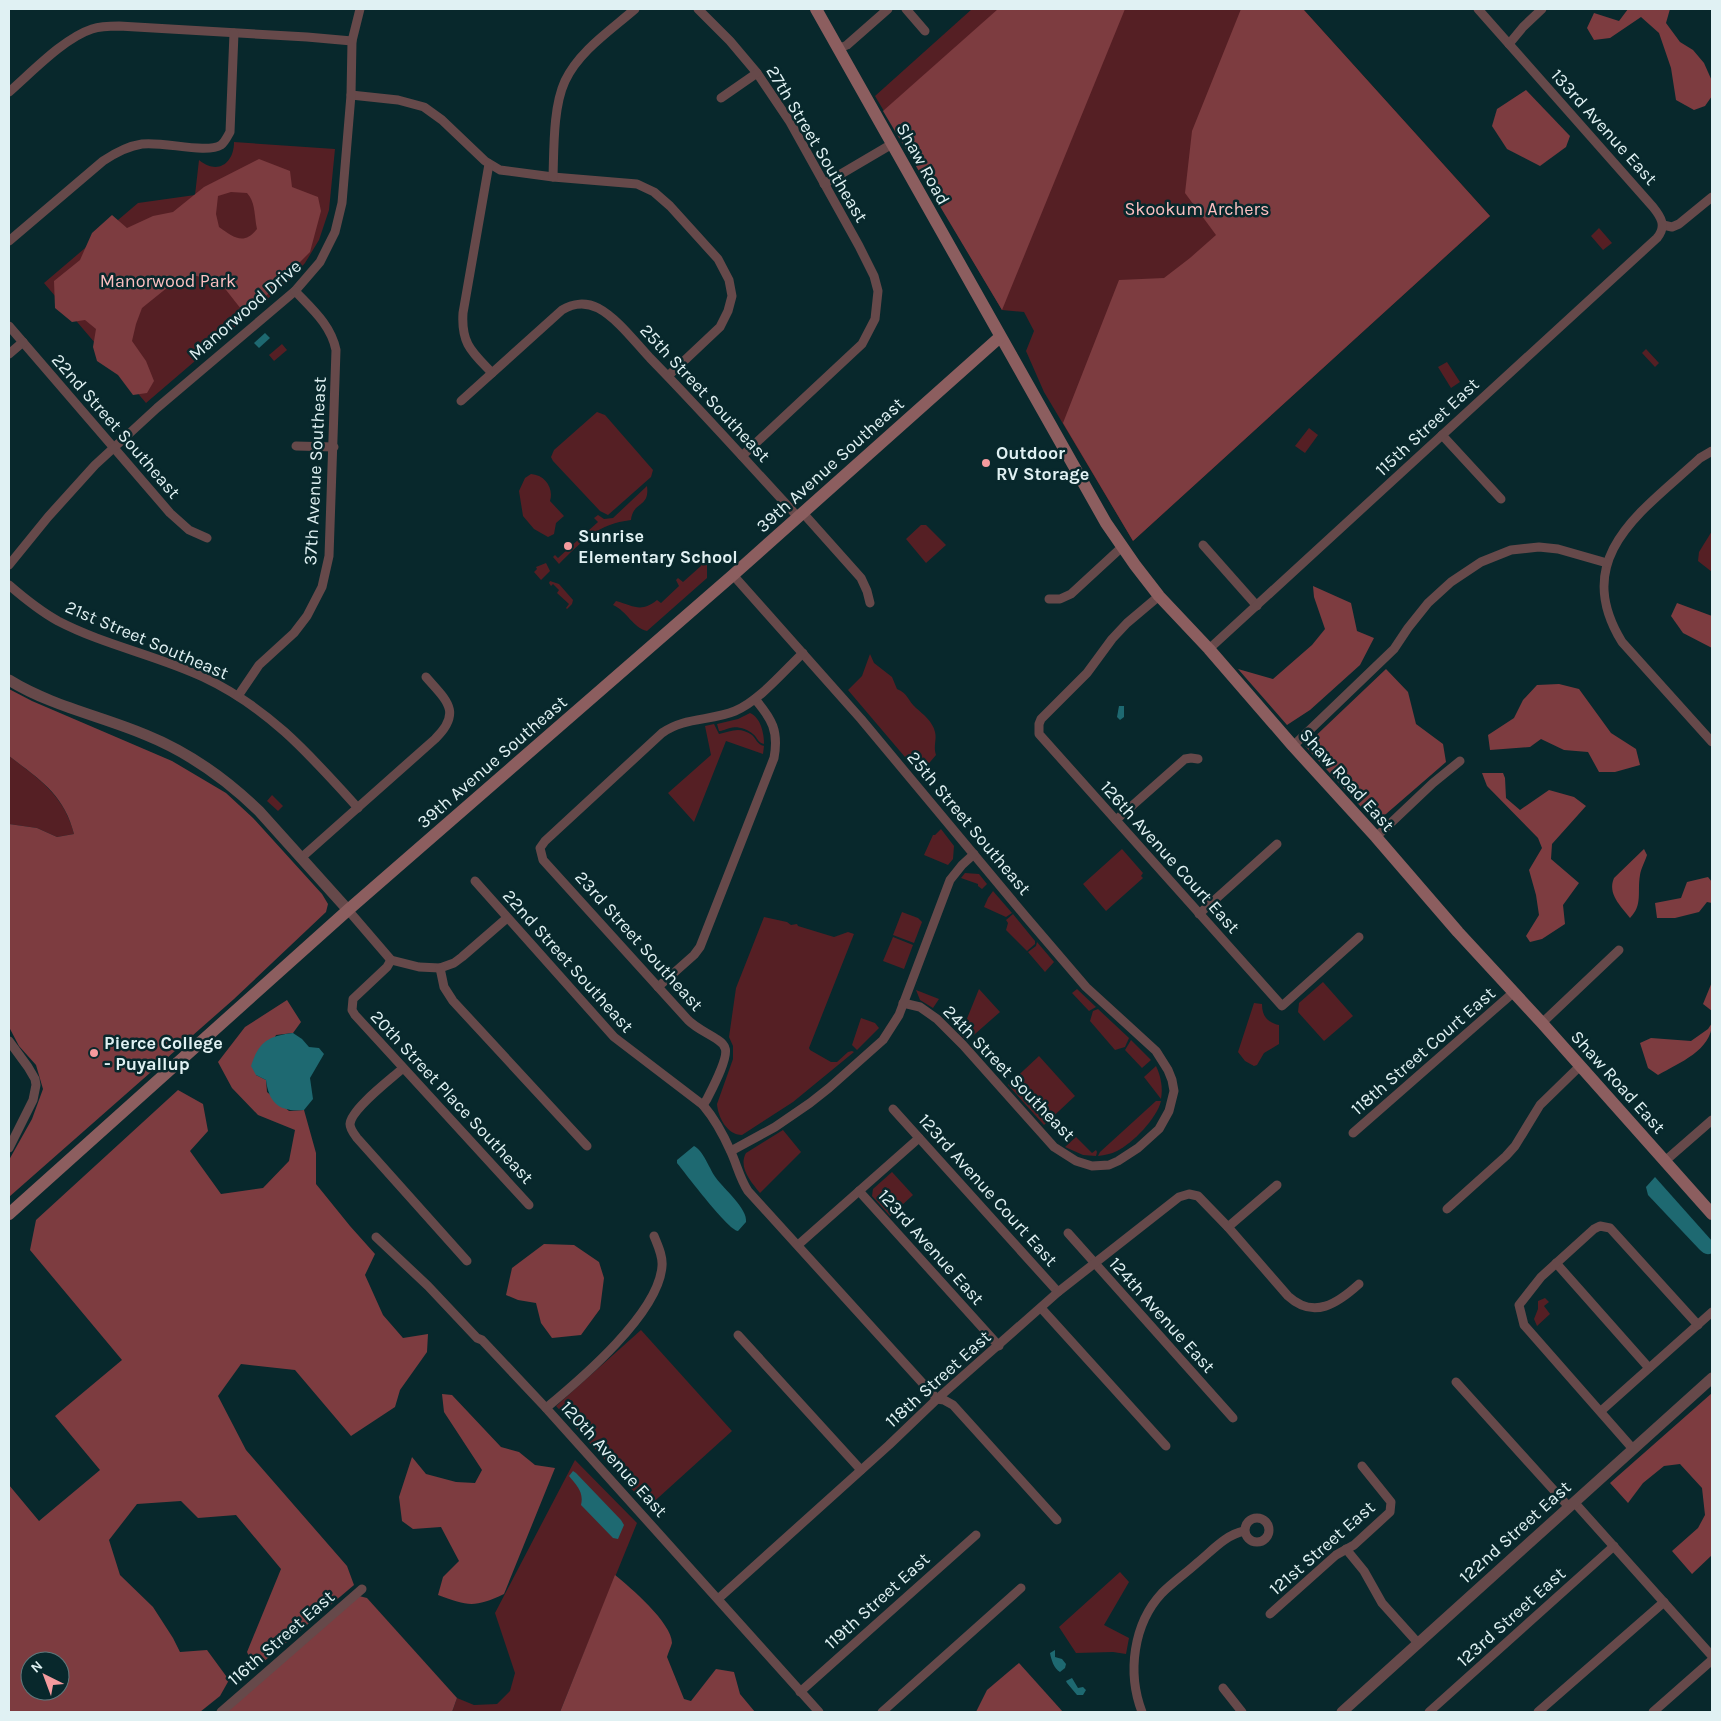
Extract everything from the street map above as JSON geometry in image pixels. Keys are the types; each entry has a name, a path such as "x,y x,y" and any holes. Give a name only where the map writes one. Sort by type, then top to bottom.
{"main road":[{"name":"Shaw Road","path":"816,9 1000,337"},
{"name":"39th Avenue Southeast","path":"9,1214 348,910 733,575 1000,337"},
{"name":"Shaw Road East","path":"1000,337 1101,515 1122,547 1159,596 1209,648 1458,932 1542,1023 1712,1214"}],"street":[{"name":"Manorwood Drive","path":"9,565 71,490 113,448 295,291 320,262 332,241 342,204 351,95 352,41 360,9"},
{"path":"553,177 558,108 565,81 582,57 635,9"},
{"name":"27th Street Southeast","path":"698,9 758,73 790,122 874,276 878,291 876,313 872,327 862,344 742,456"},
{"path":"838,48 847,45 888,9"},
{"path":"906,9 926,31"},
{"name":"133rd Avenue East","path":"1478,9 1653,207 1662,218 1663,225"},
{"path":"1509,44 1542,9"},
{"path":"9,92 68,41 92,29 119,26 352,41"},
{"path":"9,241 103,161 128,147 158,143 210,149 222,144 230,132 234,33"},
{"path":"722,98 758,73"},
{"path":"351,95 398,100 424,107 442,120 489,164 500,170 553,177 637,184 654,192 670,206 718,259 730,280 732,296 728,311 720,327 668,376"},
{"path":"824,184 892,144"},
{"path":"461,401 492,373 466,343 462,326 489,164"},
{"path":"1663,225 1672,227 1679,224 1712,197"},
{"name":"115th Street East","path":"1209,648 1657,238 1663,230 1663,225"},
{"name":"37th Avenue Southeast","path":"238,696 259,665 301,624 313,607 322,588 329,556 337,359 334,342 324,322 295,291"},
{"name":"25th Street Southeast","path":"492,373 562,310 568,306 590,305 605,313 801,515"},
{"name":"22nd Street Southeast","path":"9,326 177,520 194,534 207,538"},
{"path":"9,354 23,342"},
{"path":"1442,435 1501,500"},
{"path":"296,446 334,447"},
{"path":"1712,451 1700,458 1624,529 1612,548 1607,563 1604,588 1606,608 1616,632 1631,653 1712,742"},
{"path":"801,515 858,574 867,591 870,603"},
{"path":"1203,545 1257,606"},
{"path":"1049,599 1060,599 1071,594 1122,547"},
{"path":"1293,746 1394,649 1428,603 1451,582 1481,562 1511,550 1539,547 1558,549 1607,563"},
{"name":"25th Street Southeast","path":"733,575 861,719 1086,987 1156,1051 1168,1070 1174,1091 1169,1111 1159,1129 1138,1148 1118,1161 1109,1165 1092,1166"},
{"name":"21st Street Southeast","path":"9,585 33,605 63,623 187,670 238,696 297,741 358,808"},
{"name":"126th Avenue Court East","path":"1159,596 1127,623 1112,639 1088,673 1042,719 1038,728 1039,734 1282,1006 1359,937"},
{"path":"658,987 700,947 774,758 776,747 773,724 755,699 803,653"},
{"path":"301,858 436,739 450,722 450,706 426,677"},
{"path":"9,680 53,702 146,735 198,763 246,798 278,830 391,960 419,967 440,968 454,963 507,918"},
{"name":"23rd Street Southeast","path":"703,1105 725,1058 725,1046 720,1041 695,1027 543,860 540,848 544,841 662,733 677,724 735,712 755,699"},
{"path":"1116,820 1185,760 1190,758 1198,759"},
{"path":"1376,837 1460,760"},
{"path":"1199,914 1277,844"},
{"path":"731,1151 792,1116 830,1088 883,1040 894,1024 904,1003 950,880 974,854"},
{"name":"22nd Street Southeast","path":"475,881 620,1043 703,1105 731,1151 743,1184 937,1399 944,1400 953,1405 1057,1520"},
{"path":"1542,1023 1619,950"},
{"name":"20th Street Place Southeast","path":"391,960 387,967 353,999 352,1010 402,1069 529,1205"},
{"path":"440,968 444,987 453,1001 588,1146"},
{"name":"118th Street Court East","path":"1353,1134 1514,992"},
{"name":"24th Street Southeast","path":"904,1003 920,1007 936,1019 963,1045 1054,1147 1069,1158 1092,1166"},
{"path":"9,1041 28,1067 36,1085 33,1100 9,1148"},
{"path":"1447,1210 1506,1156 1519,1140 1540,1105 1580,1066"},
{"path":"402,1069 357,1110 351,1120 350,1128 467,1261"},
{"name":"123rd Avenue Court East","path":"893,1109 1058,1292"},
{"path":"1665,1161 1712,1120"},
{"path":"798,1245 919,1138"},
{"path":"1277,1185 1228,1227 1288,1296 1303,1306 1315,1308 1330,1305 1359,1284"},
{"name":"123rd Avenue East","path":"860,1191 999,1346"},
{"name":"118th Street East","path":"718,1599 937,1399 1058,1292 1179,1197 1189,1194 1198,1196 1228,1227"},
{"path":"1633,1449 1524,1324 1519,1305 1541,1277 1594,1229 1600,1226 1610,1228 1698,1325"},
{"name":"124th Avenue East","path":"1068,1233 1233,1418"},
{"path":"546,1408 608,1353 648,1304 658,1284 662,1264 661,1254 654,1236"},
{"name":"120th Avenue East","path":"376,1237 428,1286 477,1338 482,1340 546,1408 819,1712"},
{"path":"1556,1263 1649,1368"},
{"path":"1041,1308 1166,1446"},
{"path":"1600,1411 1712,1312"},
{"path":"738,1335 861,1470"},
{"name":"122nd Street East","path":"1342,1712 1712,1378"},
{"path":"1456,1382 1571,1505 1614,1546 1712,1656"},
{"name":"121st Street East","path":"1270,1614 1336,1556 1354,1545 1390,1512 1391,1505 1388,1496 1362,1466"},
{"path":"1142,1712 1136,1691 1134,1658 1140,1631 1151,1608 1162,1594 1222,1541 1235,1533 1244,1531"},
{"name":"119th Street East","path":"800,1692 976,1535"},
{"name":"123rd Street East","path":"1429,1712 1614,1546"},
{"path":"1346,1549 1364,1570 1382,1603 1418,1643"},
{"path":"882,1712 1021,1588"},
{"name":"116th Street East","path":"221,1712 362,1589"},
{"path":"1538,1712 1664,1602"},
{"path":"1653,1712 1712,1660"},
{"path":"1222,1688 1242,1712"}],"green space":[{"name":"Skookum Archers","path":"972,9 1303,9 1490,216 1133,541 1044,392 1026,351 1034,331 1024,312 1002,310 875,96"},
{"path":"998,9 1125,9 1002,310 883,111"},
{"path":"1241,9 1303,9 1490,216 1133,541 1063,423 1119,280 1164,278 1216,235 1185,193 1192,131"},
{"path":"1628,9 1670,9 1666,23 1680,42 1693,50 1704,63 1712,81 1712,96 1705,106 1694,110 1676,100 1671,68 1659,33 1641,17 1610,38 1594,40 1587,28 1594,13 1619,21"},
{"path":"1526,90 1570,136 1566,147 1540,166 1507,149 1492,126 1497,109"},
{"name":"Manorwood Park","path":"234,142 335,149 329,210 319,240 305,263 292,278 146,403 44,283 138,203 195,195 199,160 212,167 223,165 231,156"},
{"name":"Manorwood Park","path":"259,159 290,171 292,187 318,197 321,211 310,252 262,300 241,309 219,281 192,275 168,287 142,308 132,341 146,361 154,381 147,393 133,395 118,375 97,361 93,347 96,329 85,320 72,322 55,308 54,281 80,260 92,233 112,215 127,228 153,216 173,212 204,187","holes":["231,192 247,193 253,205 257,229 248,237 238,238 219,227 216,214 218,196"]},
{"path":"1599,228 1612,243 1603,250 1591,236"},
{"path":"282,344 287,350 274,361 269,355"},
{"path":"1646,349 1659,363 1655,367 1642,353"},
{"path":"1447,362 1460,382 1451,388 1438,367"},
{"path":"597,412 605,415 653,470 651,477 608,515 600,511 551,457 554,450"},
{"path":"1309,428 1318,435 1305,453 1295,446"},
{"path":"531,474 540,477 547,483 551,491 550,501 564,516 556,523 554,534 548,537 534,529 523,516 519,491 525,478"},
{"path":"647,486 646,498 632,514 631,520 609,525 591,535 559,564 553,557 555,555 558,558 598,522 594,518 598,515 604,519 613,518"},
{"path":"921,525 926,525 946,545 926,563 906,539"},
{"path":"1712,531 1712,572 1698,561 1699,552"},
{"path":"703,558 710,562 707,565 707,578 647,631 638,627 613,605 616,601 637,607 646,606 657,600 661,603 679,586 676,580 678,578 683,582 701,566 700,562"},
{"path":"546,563 550,571 541,580 534,572 537,569 536,567"},
{"path":"550,581 559,584 573,600 567,609 569,604 557,593 559,590 553,584 551,586"},
{"path":"1313,586 1351,603 1357,631 1374,638 1360,665 1310,710 1287,725 1238,669 1273,679 1312,645 1325,629 1314,597"},
{"path":"1677,603 1712,616 1712,648 1683,633 1671,616"},
{"path":"870,654 874,663 892,677 897,689 906,695 934,728 936,755 925,768 918,767 916,770 848,690 862,676"},
{"path":"1386,669 1408,692 1416,724 1443,744 1446,762 1386,814 1373,820 1305,746"},
{"path":"1559,684 1579,689 1611,733 1636,749 1640,765 1615,772 1599,772 1588,752 1564,750 1541,739 1530,747 1490,750 1488,735 1514,718 1523,700 1537,685"},
{"name":"Pierce College - Puyallup","path":"9,689 32,701 172,761 226,793 253,818 322,894 328,904 326,912 234,999 9,1197 9,1160 32,1119 43,1089 36,1065 19,1046 9,1027 9,824 37,828 57,837 74,834 70,820 57,798 40,780 9,756"},
{"path":"750,713 759,722 764,744 751,732 742,728 733,727 719,731 717,724 738,719"},
{"path":"714,724 719,734 736,730 748,732 758,743 764,746 763,754 726,741 694,822 668,793 711,755 705,726"},
{"path":"9,756 40,781 57,798 70,820 74,834 57,837 37,828 9,824"},
{"path":"1482,773 1503,773 1506,798 1520,810 1549,790 1574,797 1586,806 1552,844 1551,859 1579,883 1563,905 1565,924 1542,939 1530,942 1526,936 1539,915 1529,870 1542,848 1538,838 1487,786"},
{"path":"272,795 283,806 278,811 267,801"},
{"path":"941,829 954,846 953,859 948,865 924,855 933,835"},
{"path":"1122,849 1143,873 1141,876 1143,878 1106,911 1083,884"},
{"path":"1644,849 1647,855 1640,875 1637,908 1630,918 1616,899 1612,884 1614,878"},
{"path":"965,873 979,874 987,884 982,889 978,884 961,878"},
{"path":"1708,877 1712,882 1712,903 1707,902 1699,912 1675,918 1657,918 1655,903 1681,898 1687,882"},
{"path":"993,891 1012,913 1006,917 984,907"},
{"path":"902,912 918,918 922,922 914,943 893,935"},
{"path":"1013,914 1035,941 1035,944 1027,951 1006,930 1008,923 1006,920"},
{"path":"764,917 787,922 791,925 797,924 798,926 834,937 848,932 854,934 809,1048 831,1062 837,1062 848,1052 854,1052 793,1102 742,1135 728,1129 721,1120 717,1104 733,1059 733,1046 729,1037 736,988"},
{"path":"893,937 913,945 904,969 883,961"},
{"path":"1037,942 1054,962 1045,972 1028,952 1036,946"},
{"path":"1323,982 1353,1016 1324,1041 1298,1012 1299,1003"},
{"path":"1712,982 1712,1011 1703,1004"},
{"path":"979,989 1000,1012 967,1041 956,1030 966,1021"},
{"path":"1077,989 1096,1007 1089,1011 1072,993"},
{"path":"916,990 939,999 933,1008 920,1000"},
{"path":"287,1000 301,1022 293,1033 276,1035 256,1075 266,1080 267,1092 289,1111 304,1110 316,1153 316,1184 375,1254 365,1275 383,1315 403,1338 428,1334 427,1352 400,1390 395,1407 351,1436 295,1370 241,1364 218,1396 246,1450 347,1566 354,1585 255,1669 247,1652 281,1569 236,1515 198,1518 181,1501 137,1504 109,1540 120,1575 153,1607 180,1652 207,1650 229,1680 220,1696 200,1712 9,1712 9,1485 39,1521 100,1470 55,1416 122,1360 30,1250 36,1220 178,1090 203,1104 208,1131 190,1151 221,1194 263,1188 289,1161 295,1130 258,1115 232,1088 218,1062 245,1027"},
{"path":"1254,1003 1262,1004 1266,1018 1279,1025 1279,1044 1264,1053 1257,1065 1254,1066 1245,1061 1238,1052"},
{"path":"1098,1009 1129,1038 1125,1047 1115,1050 1090,1021 1093,1011"},
{"path":"861,1018 875,1023 879,1028 857,1050 852,1045"},
{"path":"1712,1023 1707,1041 1693,1055 1658,1075 1648,1068 1640,1043 1651,1038 1691,1041 1708,1029"},
{"path":"1131,1040 1151,1060 1142,1068 1125,1050"},
{"path":"1039,1056 1075,1096 1044,1125 1008,1085"},
{"path":"1156,1066 1161,1082 1161,1099 1144,1077"},
{"path":"1156,1101 1161,1101 1159,1108 1150,1122 1137,1136 1117,1151 1098,1156 1100,1152"},
{"path":"783,1130 801,1152 760,1193 747,1174 744,1158 746,1153"},
{"path":"1076,1137 1092,1153 1096,1150 1096,1156 1083,1155 1065,1147"},
{"path":"892,1172 913,1195 890,1216 872,1196 873,1189"},
{"path":"544,1244 574,1245 599,1262 604,1278 600,1309 581,1335 552,1338 541,1323 536,1303 518,1300 506,1295 512,1268"},
{"path":"1545,1298 1549,1302 1544,1306 1550,1314 1537,1326 1534,1319 1538,1309 1538,1301"},
{"path":"641,1330 732,1431 648,1507 556,1406"},
{"path":"1712,1393 1712,1555 1692,1574 1672,1551 1698,1528 1705,1515 1702,1488 1680,1464 1664,1466 1643,1483 1628,1503 1610,1483"},
{"path":"442,1394 452,1395 501,1447 519,1452 535,1465 555,1468 504,1594 485,1602 464,1603 438,1595 443,1577 459,1561 441,1527 413,1529 402,1521 399,1497 412,1457 426,1474 456,1482 475,1483 482,1470 444,1412"},
{"path":"575,1460 637,1523 560,1712 452,1712 457,1698 474,1705 497,1704 510,1691 515,1673 495,1613"},
{"path":"1120,1572 1129,1582 1104,1625 1129,1638 1126,1654 1113,1652 1076,1653 1059,1627"},
{"path":"615,1575 649,1606 665,1626 672,1643 667,1657 684,1699 691,1701 716,1669 734,1672 740,1694 755,1712 560,1712"},
{"path":"359,1596 367,1598 457,1698 452,1712 226,1712"},
{"path":"1019,1663 1063,1712 976,1712 987,1690"}],"water":[{"path":"265,333 270,338 259,348 254,343"},
{"path":"1119,706 1124,706 1124,717 1120,720 1117,717"},
{"path":"293,1033 309,1047 319,1048 324,1054 310,1078 313,1099 304,1110 288,1110 277,1105 270,1095 266,1080 256,1075 251,1066 261,1045 266,1041 277,1036"},
{"path":"694,1146 703,1156 716,1178 743,1211 746,1222 738,1231 717,1212 677,1163 677,1160"},
{"path":"1655,1177 1712,1241 1712,1253 1704,1253 1648,1195 1646,1187"},
{"path":"573,1471 621,1520 624,1525 618,1539 613,1538 581,1505 581,1493 569,1476"},
{"path":"1055,1650 1055,1657 1062,1659 1066,1664 1065,1668 1060,1672 1054,1666 1050,1655"},
{"path":"1072,1678 1078,1688 1083,1687 1086,1690 1083,1695 1077,1695 1067,1683 1066,1681"}],"place":[{"name":"Outdoor RV Storage","path":"986,463"},
{"name":"Sunrise Elementary School","path":"568,546"},
{"name":"Pierce College - Puyallup","path":"94,1053"}]}
